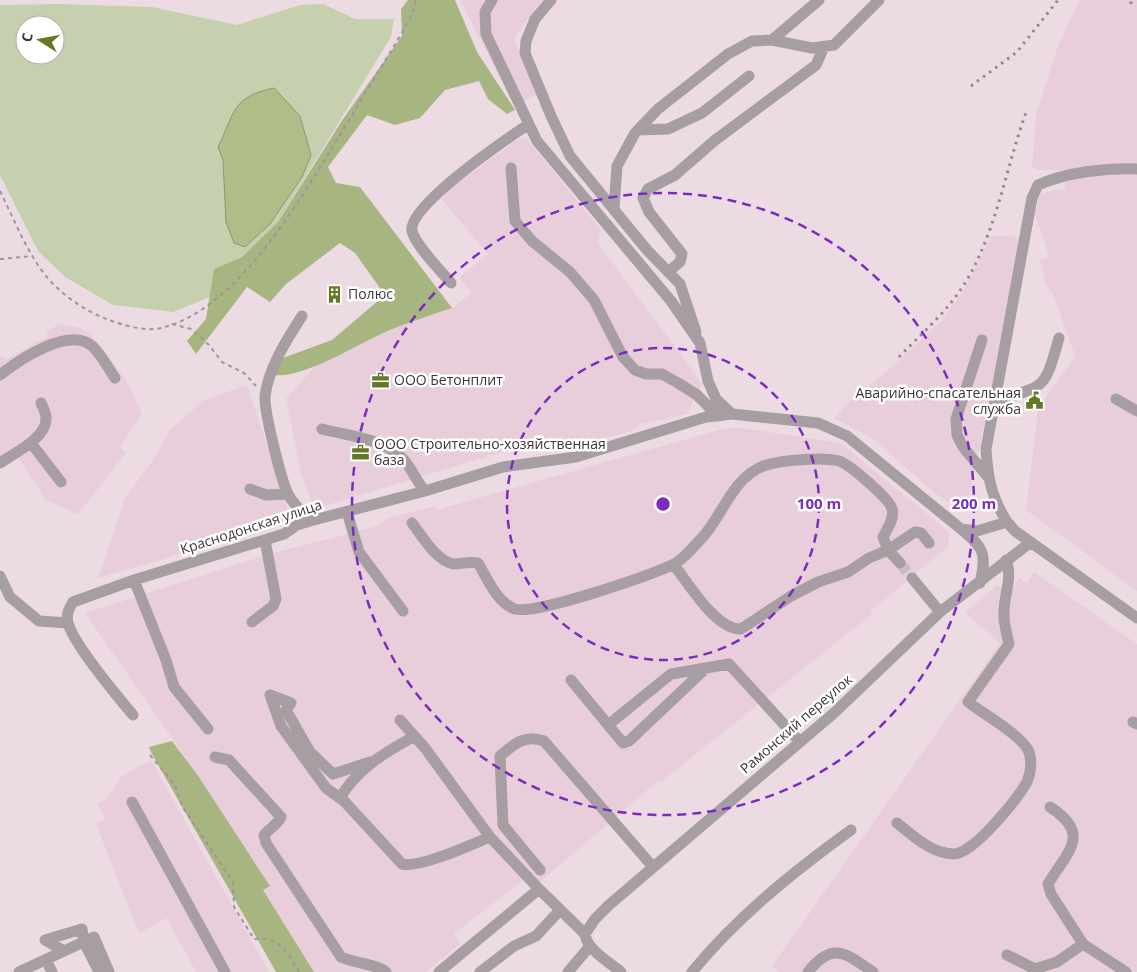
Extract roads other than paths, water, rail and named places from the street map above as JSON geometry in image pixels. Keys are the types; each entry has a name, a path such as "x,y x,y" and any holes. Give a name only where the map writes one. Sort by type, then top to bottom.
{"street":[{"path":"492,0 485,12 486,34 538,141 671,301 700,343"},
{"path":"551,0 535,19 526,41 525,53 570,156 647,250 680,284 700,343 708,381 716,399 732,414"},
{"path":"772,40 819,0"},
{"path":"614,208 617,166 638,130 658,109 728,54 752,41 772,40 812,48 834,45 879,0"},
{"path":"669,271 680,262 682,254 649,212 643,198 648,189 675,176 714,141 816,65 824,47"},
{"path":"638,130 668,129 702,113 749,76"},
{"path":"451,283 412,231 413,220 446,185 529,124"},
{"path":"510,168 516,221 532,240 570,272 594,300 622,357 635,370 646,374 662,374 678,383 697,395 718,416"},
{"path":"1137,169 1065,175 1038,185 1032,198 986,449 988,477 994,500 1007,522 1031,542 1137,618"},
{"path":"302,316 282,347 265,396 266,415 288,494 310,521"},
{"path":"995,401 1025,393 1039,386 1049,374 1059,338"},
{"path":"0,375 49,345 68,339 91,345 115,378"},
{"path":"982,340 956,419 957,435 963,447 988,477"},
{"path":"1116,399 1137,411"},
{"path":"0,463 31,443 43,430 47,418 41,403"},
{"name":"Краснодонская улица","path":"68,622 68,609 73,602 134,580 265,540 310,521 425,491 504,467 576,457 718,416 732,414 818,423 833,428 847,436 980,544 984,554 984,565 980,583"},
{"path":"322,429 384,445 401,456 410,468 415,480 425,491"},
{"path":"31,443 61,482"},
{"path":"412,523 446,562 456,564 470,561 478,563 503,602 516,609 530,610 554,605 674,565 702,538 728,498 746,478 762,466 821,459 841,462 884,496 892,508 892,519 883,537 888,550 900,564"},
{"path":"250,489 266,495 288,494"},
{"path":"347,512 359,552 403,611"},
{"path":"962,529 977,531 1007,522"},
{"path":"674,565 718,621 732,629 741,629 791,596 818,582 848,572 868,558 888,550 915,532 920,533 929,543"},
{"path":"252,622 273,606 276,599 265,540"},
{"name":"Рамонский переулок","path":"585,934 602,912 800,742 940,612 1031,542"},
{"path":"897,823 924,844 953,854 964,852 993,828 1027,781 1031,762 1024,744 968,702 1009,644 1004,614 1006,588 1010,570 1006,560"},
{"path":"0,576 10,596 39,621 68,622 74,637 111,690 133,714"},
{"path":"912,578 940,612"},
{"path":"134,580 166,660 174,687 208,729"},
{"path":"608,725 671,674 728,664 800,742"},
{"path":"571,680 623,742 629,741 707,667"},
{"path":"413,737 370,762 333,774 310,752 301,738 286,710 291,703 270,695 281,726 326,788 340,798 402,864 411,866 451,854 490,837"},
{"path":"400,720 413,737 425,748 490,837 585,934 590,946 621,972"},
{"path":"540,870 503,825 500,756 519,740 534,738 544,741 653,867"},
{"path":"215,757 229,760 280,817 276,825 270,827 264,835 266,843 341,957 351,962 382,968 386,972"},
{"path":"340,798 348,784 370,762"},
{"path":"132,802 225,972"},
{"path":"1050,807 1068,820 1075,834 1072,845 1048,884 1051,894 1083,944 1126,972"},
{"path":"692,972 744,915 810,860 851,830"},
{"path":"439,972 539,889"},
{"path":"480,972 514,946 536,936 560,910"},
{"path":"64,951 45,940 82,929 84,942 99,972"},
{"path":"19,972 94,937 109,972"},
{"path":"1007,955 1035,969 1058,962 1083,944"},
{"path":"568,972 590,946"},
{"path":"808,972 818,959 830,953 847,954 873,972"},
{"path":"46,960 52,972"}],"tunnel":[{"path":"900,563 912,578"}],"railway":[{"path":"971,86 1017,52 1058,0"},
{"path":"899,357 951,303 976,263 993,220 1027,110"}],"place":[{"name":"Полюс","path":"334,294"},
{"name":"ООО Бетонплит","path":"380,380"},
{"name":"Аварийно-спасательная служба","path":"1035,401"},
{"name":"ООО Строительно-хозяйственная база","path":"360,452"}]}
